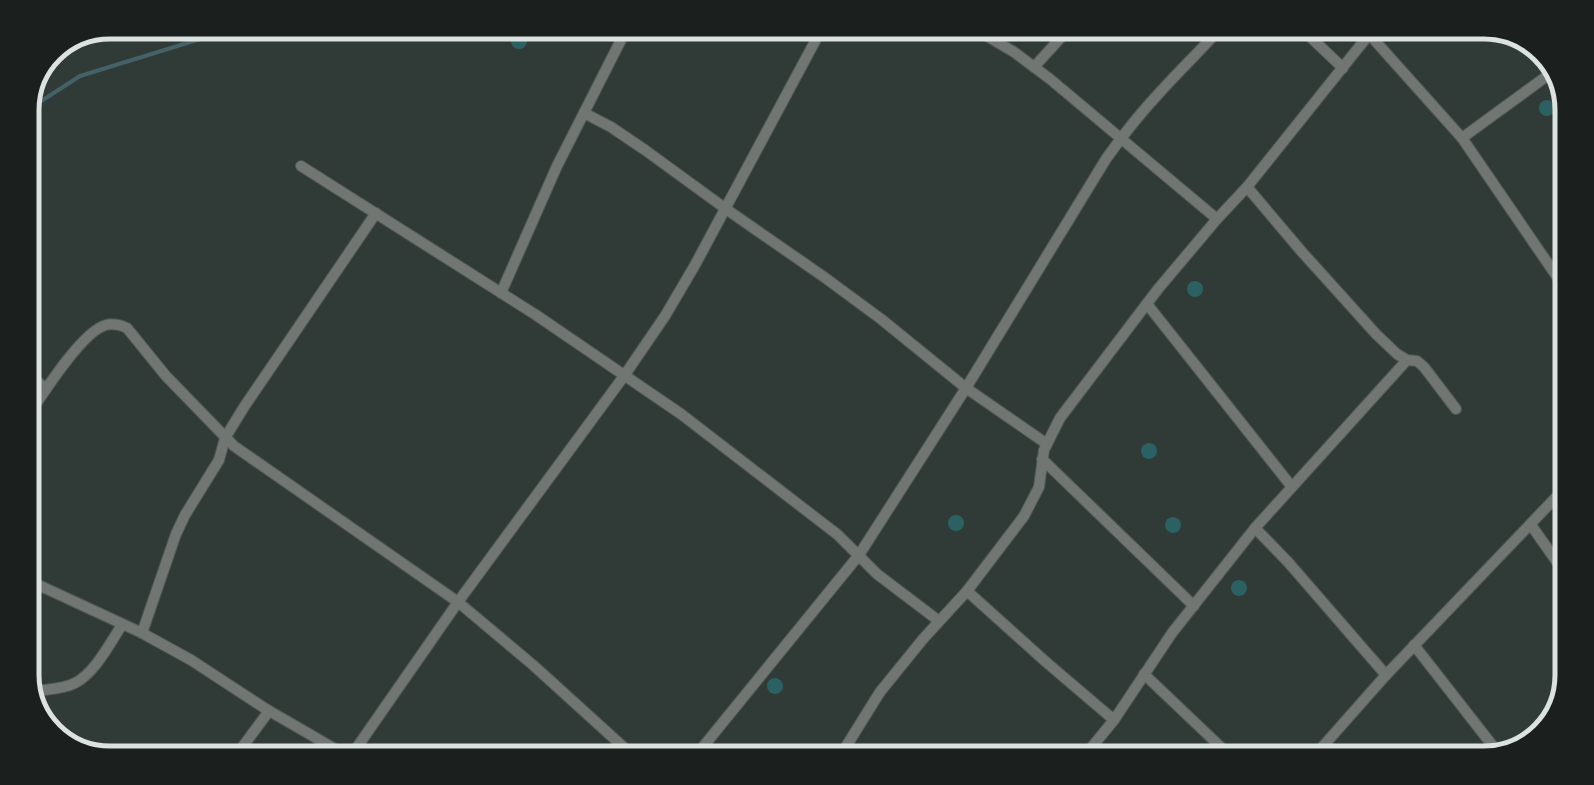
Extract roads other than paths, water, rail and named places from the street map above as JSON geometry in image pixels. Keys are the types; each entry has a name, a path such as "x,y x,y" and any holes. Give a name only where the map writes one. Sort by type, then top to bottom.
{"street":[{"path":"501,293 557,166 621,39"},
{"path":"358,746 458,602 624,376 665,316 696,265 816,39"},
{"path":"992,39 1014,52 1034,67 1217,219"},
{"path":"1034,67 1060,39"},
{"path":"704,746 859,555 966,388 1106,159 1121,138 1161,91 1211,39"},
{"path":"1312,39 1343,68"},
{"path":"846,746 880,692 939,621 967,591 1024,516 1039,487 1041,480 1042,459 1047,444 1060,418 1147,304 1217,219 1247,187 1365,39"},
{"path":"1375,39 1462,138 1555,274"},
{"path":"1462,138 1547,76"},
{"path":"584,113 611,127 645,150 881,319 966,388 1047,444"},
{"path":"301,166 536,315 681,414 832,530 877,574 939,621"},
{"path":"1247,187 1339,295 1376,334 1398,354 1408,360 1417,361 1424,367 1456,409"},
{"path":"142,633 176,534 185,515 219,460 225,438 244,407 376,213"},
{"path":"1147,304 1292,487"},
{"path":"39,400 85,339 96,330 107,325 119,324 127,328 166,376 225,438 255,461 458,602 533,665 622,746"},
{"path":"1093,746 1114,720 1172,633 1255,528 1408,360"},
{"path":"39,383 46,389"},
{"path":"1042,459 1194,606"},
{"path":"1323,746 1414,645 1555,499"},
{"path":"1531,525 1555,559"},
{"path":"1255,528 1288,562 1386,675"},
{"path":"39,585 142,633 191,660 269,711 331,746"},
{"path":"967,591 1046,662 1114,720"},
{"path":"41,691 76,683 88,673 98,661 122,625"},
{"path":"1414,645 1492,745"},
{"path":"1144,674 1220,746"},
{"path":"243,746 269,711"}],"waterway":[{"path":"40,102 80,76 200,39"}]}
